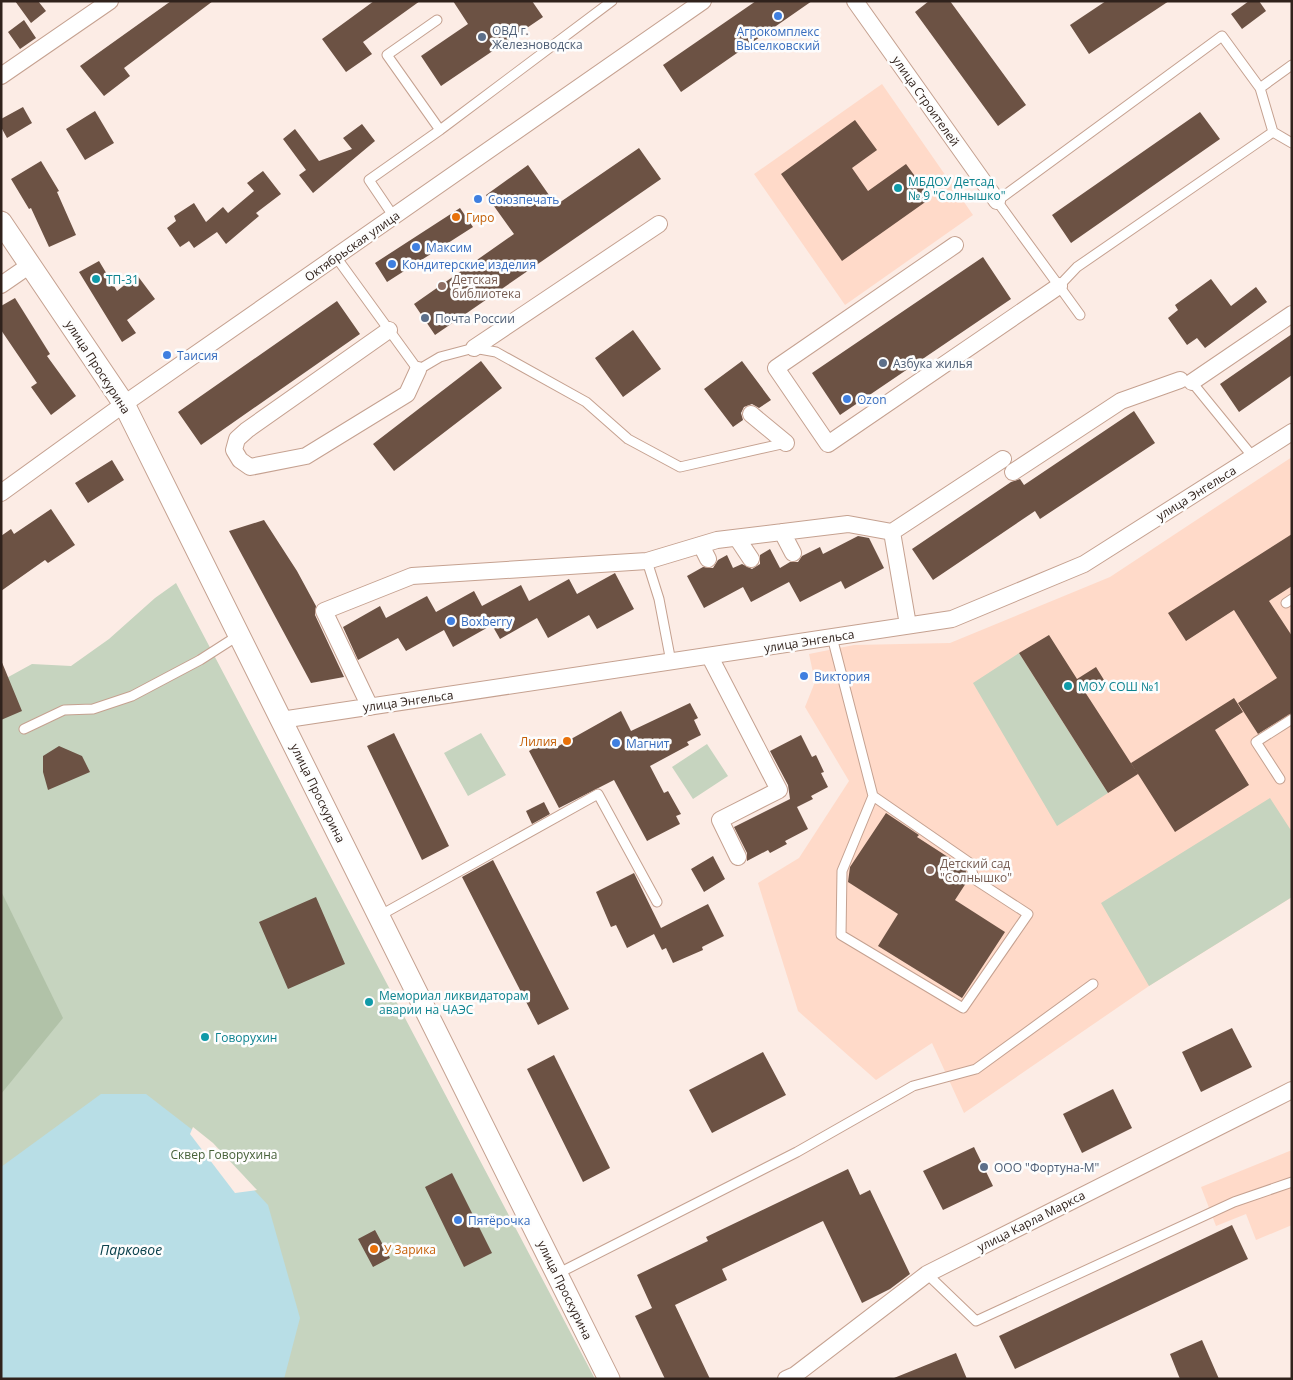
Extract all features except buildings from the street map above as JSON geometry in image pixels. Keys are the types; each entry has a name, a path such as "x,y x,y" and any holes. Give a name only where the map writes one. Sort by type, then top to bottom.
{"street":[{"path":"1,76 110,1"},
{"name":"Октябрьская улица","path":"1,493 124,404 703,1"},
{"name":"улица Строителей","path":"855,1 997,201"},
{"name":"улица Проскурина","path":"1,222 124,404 609,1379"},
{"path":"478,341 545,293 651,224"},
{"path":"955,245 776,368 828,444 1058,286"},
{"path":"1,285 30,265"},
{"path":"1013,472 1121,400 1186,381 1292,314"},
{"path":"389,330 247,430 237,440 234,450 240,460 250,467 306,456 406,394 418,370"},
{"path":"751,414 786,443"},
{"name":"улица Энгельса","path":"281,720 710,657 952,619 1084,564 1292,432"},
{"path":"370,706 324,611 412,576 647,561 704,552 737,538 848,524 892,532 1003,459"},
{"path":"834,526 841,541"},
{"path":"782,532 793,553"},
{"path":"892,532 908,625"},
{"path":"737,538 751,559"},
{"path":"710,657 779,790 720,820 738,857"},
{"name":"улица Карла Маркса","path":"786,1379 795,1375 926,1274 1292,1090"}],"lane":[{"path":"394,217 369,180 440,130 612,1"},
{"path":"437,20 388,55 440,130"},
{"path":"1080,315 997,201 1222,36 1260,88 1273,132 1292,143"},
{"path":"1260,88 1292,65"},
{"path":"1058,286 1078,267 1273,132"},
{"path":"336,257 418,370 440,357 478,341 586,402 628,439 680,467 786,443"},
{"path":"1186,381 1253,457"},
{"path":"647,561 659,600 671,662"},
{"path":"24,728 64,710 93,709 132,696 200,660 239,635"},
{"path":"832,637 873,796 842,871 841,935 963,1008 1028,914 974,879 970,864 873,796"},
{"path":"1280,779 1256,742 1292,719"},
{"path":"379,916 598,794 657,902"},
{"path":"557,1274 798,1152 913,1086 976,1069 1093,984"},
{"path":"926,1274 976,1321 1234,1202 1292,1182"}],"shaded area":[{"path":"882,84 973,215 845,305 754,174"},
{"path":"1292,457 1292,897 1149,986 964,1113 932,1043 876,1080 798,1011 758,883 799,858 849,781 805,707 815,682 809,654 854,645 950,643 1110,577"},
{"path":"1292,1150 1292,1225 1256,1240 1246,1214 1216,1226 1201,1187"}],"green space":[{"name":"Сквер Говорухина","path":"176,583 595,1379 1,1379 1,681 32,664 71,666 109,639 155,598"},
{"path":"1019,653 1108,793 1057,826 973,683"},
{"path":"481,733 506,775 468,796 444,753"},
{"path":"707,744 728,776 693,799 672,767"},
{"path":"1270,798 1292,832 1292,897 1149,986 1101,903"},
{"path":"1,891 63,1018 1,1094"}],"water":[{"name":"Парковое","path":"101,1094 146,1094 212,1145 268,1205 300,1318 284,1379 1,1379 1,1167"}],"pier":[{"path":"193,1127 213,1143 257,1190 235,1193 190,1134"}],"place":[{"name":"Агрокомплекс Выселковский","path":"778,16"},
{"name":"ОВД г. Железноводска","path":"482,37"},
{"name":"МБДОУ Детсад № 9 \"Солнышко\"","path":"898,188"},
{"name":"Союзпечать","path":"478,199"},
{"name":"Гиро","path":"456,217"},
{"name":"Максим","path":"416,247"},
{"name":"Кондитерские изделия","path":"392,264"},
{"name":"ТП-31","path":"96,279"},
{"name":"Детская библиотека","path":"442,286"},
{"name":"Почта России","path":"425,318"},
{"name":"Таисия","path":"167,355"},
{"name":"Азбука жилья","path":"883,363"},
{"name":"Ozon","path":"847,399"},
{"name":"Boxberry","path":"451,621"},
{"name":"Виктория","path":"804,676"},
{"name":"МОУ СОШ №1","path":"1068,686"},
{"name":"Лилия","path":"567,741"},
{"name":"Магнит","path":"616,743"},
{"name":"Детский сад \"Солнышко\"","path":"930,870"},
{"name":"Мемориал ликвидаторам аварии на ЧАЭС","path":"369,1002"},
{"name":"Говорухин","path":"205,1037"},
{"name":"ООО \"Фортуна-М\"","path":"984,1167"},
{"name":"Пятёрочка","path":"458,1220"},
{"name":"У Зарика","path":"374,1249"}]}
